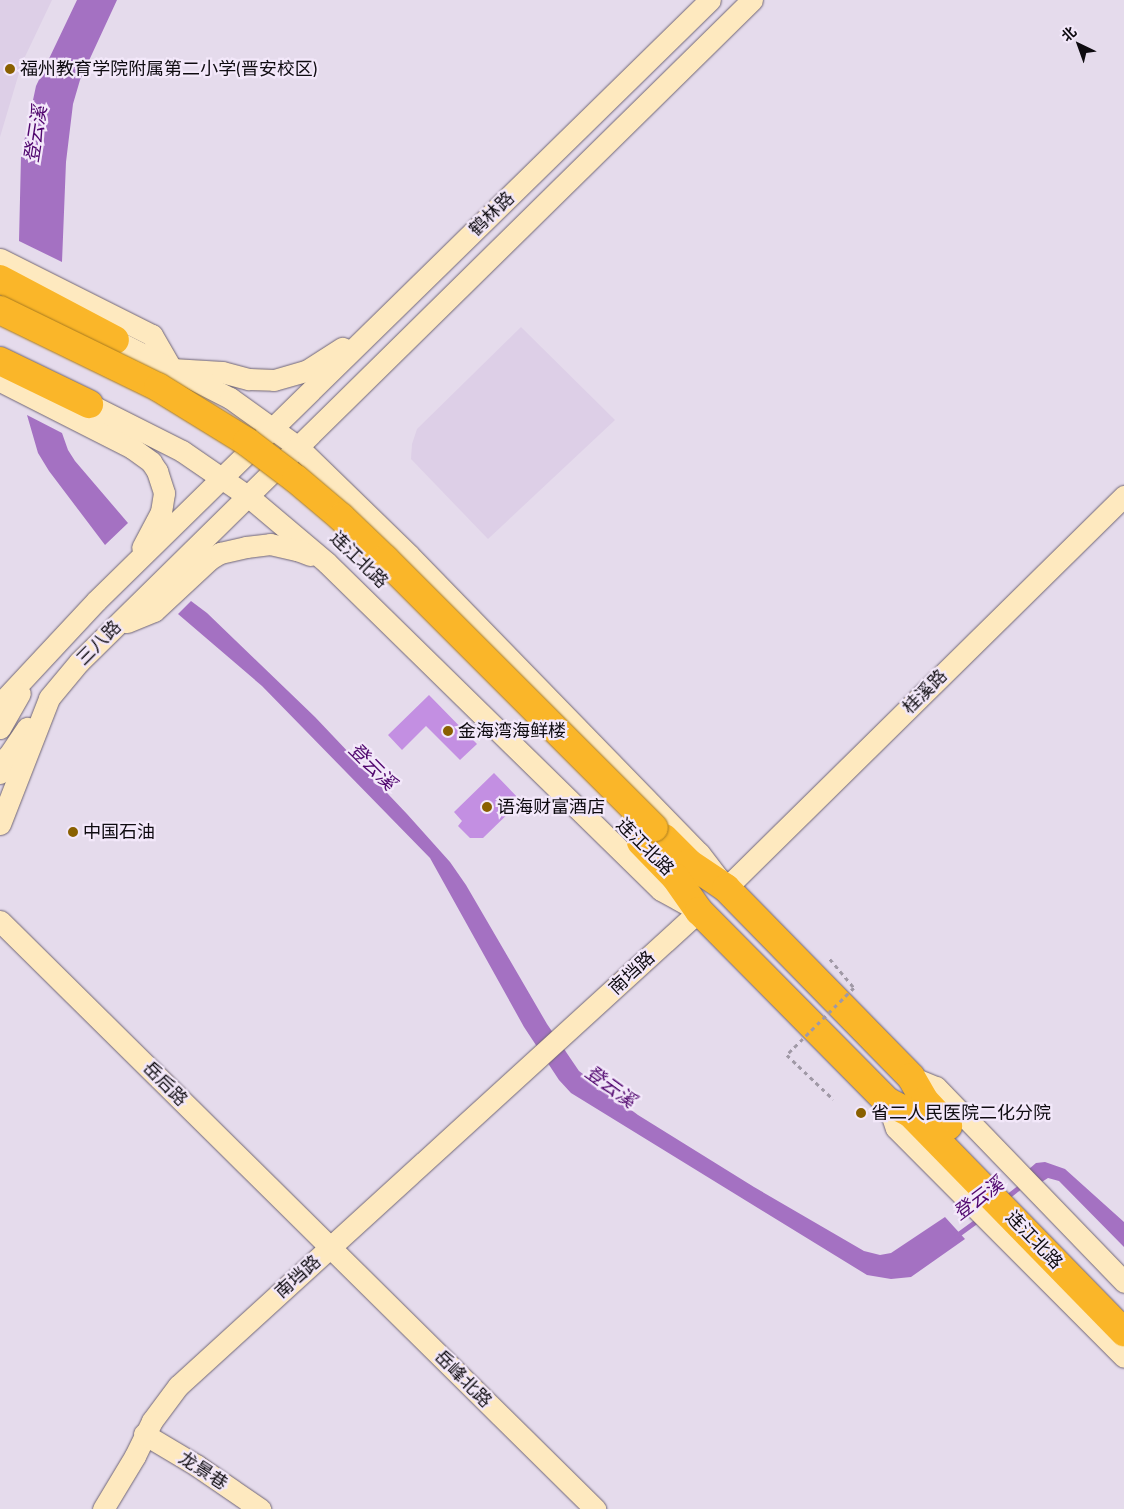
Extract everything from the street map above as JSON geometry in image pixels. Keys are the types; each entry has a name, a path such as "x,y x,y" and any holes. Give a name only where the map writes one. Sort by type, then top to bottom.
{"highway":[{"path":"12,275 115,340"},
{"name":"连江北路","path":"0,310 158,387 247,442 296,479 341,518 385,559 647,835 699,911 887,1101 911,1114 970,1161 1124,1306"},
{"name":"连江北路","path":"0,329 149,403 236,456 284,492 336,537 647,835 726,888 912,1077 924,1102 970,1161 1124,1332"},
{"path":"0,361 89,404"}],"main road":[{"name":"鹤林路","path":"223,478 710,0"},
{"name":"三八路","path":"0,824 49,698 79,662 249,497 298,446 752,0"},
{"path":"0,259 12,275 68,293 152,335 172,369"},
{"path":"172,369 222,372 234,377 263,380 290,376 319,364 380,324"},
{"path":"115,340 230,398 298,446 402,548 699,853 726,888"},
{"path":"0,381 143,455 157,471 162,483"},
{"path":"89,404 182,451 249,497 327,563 661,890 699,911"},
{"path":"114,416 145,440 159,461 163,502 157,521 122,576"},
{"name":"三八路","path":"0,704 76,621 223,478"},
{"name":"桂溪路","path":"726,888 1124,496"},
{"path":"116,627 154,611 210,559 229,550 270,544 297,550 327,563"},
{"path":"0,728 34,669"},
{"path":"0,773 8,756 49,698"},
{"name":"南垱路","path":"103,1509 135,1456 144,1434 159,1408 178,1386 699,911"},
{"name":"岳后路","path":"0,921 331,1247"},
{"path":"912,1077 936,1087 1124,1282"},
{"path":"887,1101 896,1128 1124,1357"},
{"name":"岳峰北路","path":"331,1247 595,1509"},
{"name":"龙景巷","path":"144,1434 196,1465 260,1509"}],"path":[{"path":"830,959 854,988 787,1055 833,1099"}],"shaded area":[{"name":"福州教育学院附属第二小学(晋安校区)","path":"0,0 52,0 22,63 0,137"},
{"path":"521,327 615,420 488,539 411,459 412,444 417,429"}],"water":[{"path":"77,0 117,0 80,80 73,104 66,162 62,262 19,241 21,156 36,86"},
{"path":"27,415 62,433 68,450 75,461 128,523 105,545 49,471 38,453"},
{"path":"191,601 207,613 315,717 450,862 466,885 547,1024 579,1071 638,1115 754,1187 864,1251 880,1255 891,1253 945,1217 965,1239 911,1277 891,1279 867,1275 571,1093 559,1080 524,1027 430,858 262,686 178,614"},
{"path":"1045,1162 1065,1169 1124,1222 1124,1247 1059,1181 1048,1178 1037,1185 1022,1175 1036,1163"}],"building":[{"name":"金海湾海鲜楼","path":"429,695 477,744 460,760 426,726 402,750 388,735"},
{"name":"语海财富酒店","path":"494,773 521,801 483,838 470,838 458,826 462,821 454,812"}],"waterway":[{"name":"登云溪","path":"1004,1199 1022,1185"},
{"name":"登云溪","path":"957,1235 979,1219"}],"place":[{"name":"福州教育学院附属第二小学(晋安校区)","path":"10,69"},
{"name":"金海湾海鲜楼","path":"448,731"},
{"name":"语海财富酒店","path":"487,807"},
{"name":"中国石油","path":"73,832"},
{"name":"省二人民医院二化分院","path":"861,1113"}]}
